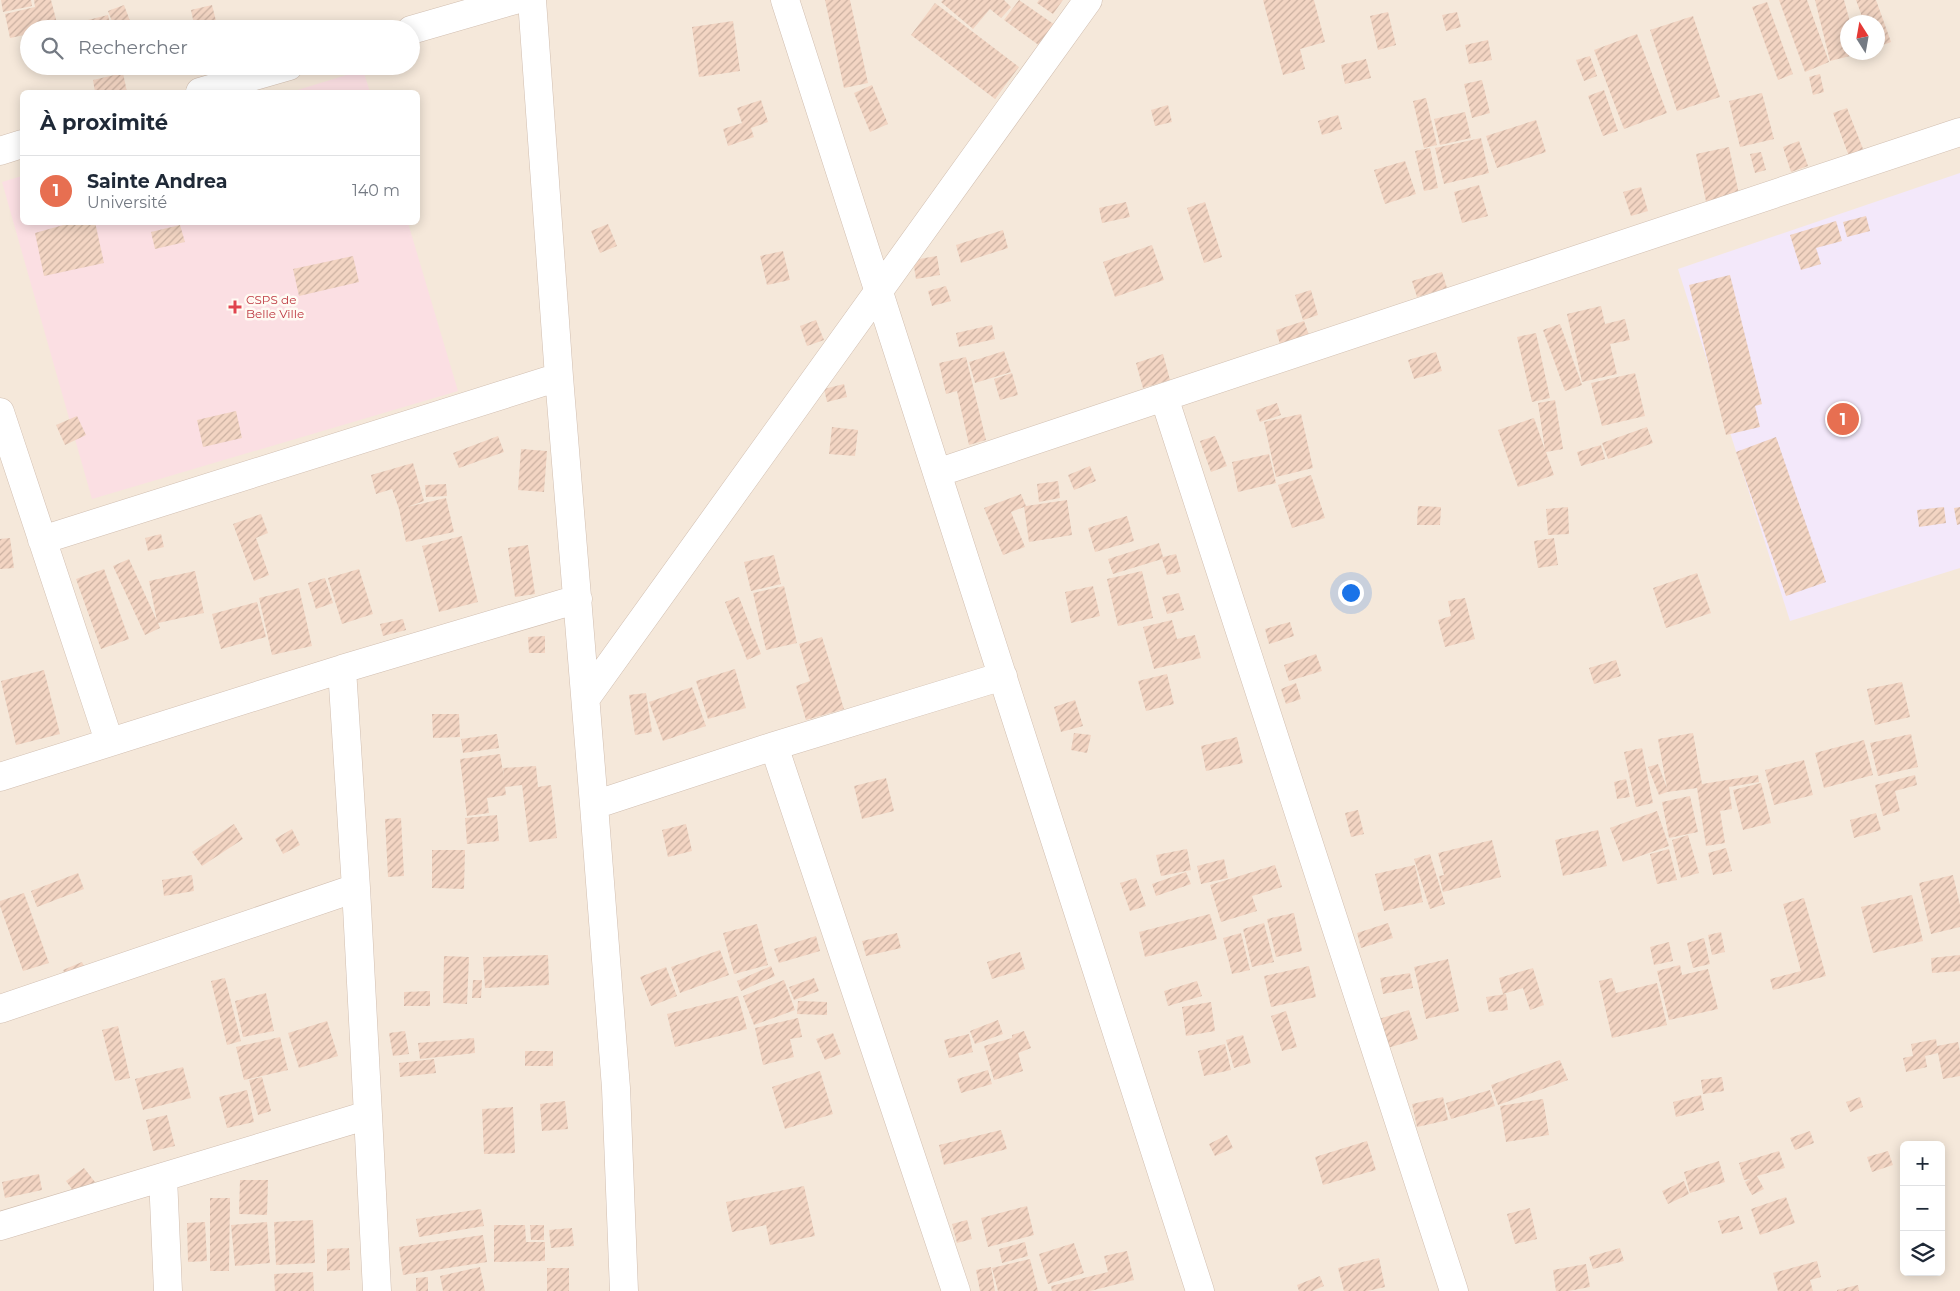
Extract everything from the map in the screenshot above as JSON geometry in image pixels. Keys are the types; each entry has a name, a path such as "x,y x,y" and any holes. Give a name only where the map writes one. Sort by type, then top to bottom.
{"street":[{"path":"420,27 515,0"},
{"path":"532,0 559,377 616,1088 624,1291"},
{"path":"786,0 1200,1291"},
{"path":"586,698 1088,0"},
{"path":"207,90 258,75"},
{"path":"937,473 1960,132"},
{"path":"0,151 20,145"},
{"path":"42,540 559,377"},
{"path":"1164,397 1454,1291"},
{"path":"0,412 109,741"},
{"path":"0,777 109,741 342,669 578,599"},
{"path":"342,669 356,888 377,1291"},
{"path":"594,805 774,746 1003,676"},
{"path":"774,746 956,1291"},
{"path":"0,1009 356,888"},
{"path":"0,1226 368,1115"},
{"path":"163,1177 168,1291"}],"shaded area":[{"path":"0,0 1960,0 1960,1291 0,1291"},
{"path":"347,75 365,75 369,90 298,90"},
{"path":"1960,173 1960,568 1790,621 1678,269"},
{"name":"CSPS de Belle Ville","path":"20,177 20,225 409,225 458,391 92,499 2,182"}],"building":[{"path":"1,0 31,0 32,6 3,12"},
{"path":"34,0 51,0 56,20 20,20 20,36 10,38 5,14 35,7"},
{"path":"825,0 850,0 868,83 844,88"},
{"path":"943,0 1004,0 1011,7 1001,18 990,9 973,29 941,2"},
{"path":"1019,0 1055,25 1040,46 1004,20"},
{"path":"1039,0 1063,0 1053,14 1037,3"},
{"path":"1263,0 1314,0 1325,42 1300,49 1305,69 1283,75"},
{"path":"1779,0 1807,0 1829,62 1805,72"},
{"path":"1815,0 1844,0 1848,15 1840,15 1840,58 1830,61"},
{"path":"1856,0 1876,0 1881,15 1861,15"},
{"path":"1767,2 1793,74 1778,80 1752,7"},
{"path":"935,3 1019,67 995,99 911,35"},
{"path":"124,5 130,20 112,20 108,11"},
{"path":"212,5 216,20 193,20 191,10"},
{"path":"1388,12 1396,45 1378,50 1370,16"},
{"path":"1457,12 1461,27 1446,31 1442,15"},
{"path":"108,15 109,20 88,20"},
{"path":"1693,16 1720,97 1677,111 1650,30"},
{"path":"733,21 740,71 699,77 692,27"},
{"path":"1885,25 1891,42 1885,44"},
{"path":"1637,34 1667,113 1624,129 1594,50"},
{"path":"1488,40 1492,60 1469,64 1465,45"},
{"path":"1590,56 1597,76 1584,81 1576,60"},
{"path":"1366,59 1371,78 1345,84 1341,65"},
{"path":"1820,74 1824,92 1813,95 1809,77"},
{"path":"123,75 127,90 95,90 93,80"},
{"path":"1482,80 1490,113 1472,118 1464,84"},
{"path":"872,85 888,124 870,132 854,93"},
{"path":"1604,90 1618,131 1603,136 1588,96"},
{"path":"1762,93 1774,139 1740,147 1729,101"},
{"path":"1426,98 1437,145 1424,148 1413,101"},
{"path":"761,100 768,122 751,128 754,137 728,146 723,129 742,123 737,108"},
{"path":"1168,105 1172,122 1155,126 1151,110"},
{"path":"1847,108 1865,154 1850,159 1833,113"},
{"path":"1465,112 1471,138 1440,145 1434,119"},
{"path":"1338,115 1342,129 1322,135 1318,121"},
{"path":"1536,120 1546,152 1497,168 1486,136"},
{"path":"1481,138 1489,173 1444,184 1435,148"},
{"path":"1799,141 1808,166 1791,172 1783,147"},
{"path":"1729,147 1740,199 1707,206 1696,154"},
{"path":"1430,148 1438,188 1424,191 1415,151"},
{"path":"1761,152 1766,170 1755,173 1750,154"},
{"path":"1405,161 1416,194 1385,204 1374,170"},
{"path":"1479,185 1488,216 1462,223 1454,192"},
{"path":"1641,187 1648,211 1631,216 1623,192"},
{"path":"1126,202 1130,217 1102,223 1099,208"},
{"path":"1205,202 1222,257 1204,263 1187,208"},
{"path":"1866,216 1870,231 1847,237 1843,222"},
{"path":"1836,221 1842,241 1816,248 1821,264 1801,270 1790,235"},
{"path":"608,224 617,246 600,253 591,231"},
{"path":"63,225 96,225 104,263 44,276 35,233"},
{"path":"180,225 185,242 155,249 151,232"},
{"path":"1003,230 1008,248 961,263 956,245"},
{"path":"1152,245 1164,280 1115,297 1103,262"},
{"path":"783,251 790,280 767,285 760,256"},
{"path":"353,256 359,282 299,296 293,269"},
{"path":"937,256 940,275 916,279 913,260"},
{"path":"1442,272 1447,288 1417,297 1412,281"},
{"path":"1730,275 1762,404 1755,406 1760,427 1726,435 1689,285"},
{"path":"946,286 951,301 932,306 928,291"},
{"path":"1311,290 1318,315 1303,320 1295,295"},
{"path":"1601,306 1605,324 1625,319 1630,340 1610,344 1617,374 1582,382 1567,314"},
{"path":"816,320 824,340 807,346 800,326"},
{"path":"1304,321 1309,335 1280,344 1276,330"},
{"path":"1560,324 1582,385 1565,391 1543,330"},
{"path":"992,325 995,339 959,347 956,333"},
{"path":"1536,333 1550,398 1532,402 1517,337"},
{"path":"1004,351 1011,372 975,383 969,362"},
{"path":"1436,352 1442,371 1414,379 1408,360"},
{"path":"1163,354 1170,380 1143,388 1136,363"},
{"path":"966,357 986,440 969,445 957,391 946,394 939,363"},
{"path":"1012,373 1018,395 1000,400 994,379"},
{"path":"1635,373 1645,416 1602,426 1591,383"},
{"path":"844,384 847,397 827,402 824,389"},
{"path":"1555,400 1563,449 1546,452 1554,475 1518,487 1498,430 1534,418 1545,450 1538,403"},
{"path":"1277,403 1281,415 1260,422 1256,410"},
{"path":"236,411 242,438 203,447 197,420"},
{"path":"1301,414 1313,468 1276,477 1264,422"},
{"path":"77,416 86,435 65,445 56,425"},
{"path":"832,427 858,430 855,456 829,454"},
{"path":"1647,427 1653,443 1608,459 1602,443"},
{"path":"498,436 504,452 459,468 453,453"},
{"path":"1215,436 1227,466 1211,472 1200,441"},
{"path":"1776,437 1826,582 1786,596 1736,452"},
{"path":"1601,445 1605,459 1581,466 1577,452"},
{"path":"521,449 547,451 544,492 518,490"},
{"path":"1269,454 1276,483 1238,492 1232,462"},
{"path":"413,463 424,501 407,507 446,498 454,532 406,542 399,509 392,489 376,494 371,475"},
{"path":"1090,466 1096,481 1074,490 1068,475"},
{"path":"1311,475 1325,518 1292,528 1278,485"},
{"path":"1058,481 1060,498 1039,502 1037,484"},
{"path":"446,484 447,496 426,497 425,485"},
{"path":"1021,494 1026,506 1067,500 1072,535 1029,542 1024,507 1011,512 1025,547 1003,555 984,508"},
{"path":"1418,506 1441,507 1440,525 1417,525"},
{"path":"1568,507 1569,534 1548,535 1546,509"},
{"path":"1944,507 1946,523 1919,527 1917,510"},
{"path":"1960,507 1960,524 1957,525 1954,508"},
{"path":"261,514 268,533 256,538 269,575 254,581 233,524"},
{"path":"1127,516 1134,541 1095,552 1088,528"},
{"path":"161,534 164,547 148,551 145,538"},
{"path":"462,536 478,602 439,612 422,546"},
{"path":"10,538 14,568 0,569 0,539"},
{"path":"1554,538 1558,565 1538,568 1534,541"},
{"path":"1159,543 1163,557 1176,554 1181,572 1167,575 1162,559 1113,574 1108,559"},
{"path":"528,545 535,594 515,597 508,548"},
{"path":"774,555 781,584 751,591 744,562"},
{"path":"129,559 157,621 149,581 195,571 204,613 158,623 160,628 145,635 113,566"},
{"path":"104,569 129,639 101,649 76,579"},
{"path":"359,569 373,614 342,624 328,578"},
{"path":"1142,571 1153,618 1118,626 1107,579"},
{"path":"1697,573 1711,613 1666,628 1653,588"},
{"path":"325,578 333,603 316,609 308,583"},
{"path":"784,586 797,643 766,650 753,593"},
{"path":"1093,586 1100,616 1071,623 1065,592"},
{"path":"299,588 312,646 272,655 259,598"},
{"path":"1179,593 1184,610 1167,614 1162,597"},
{"path":"739,597 761,654 747,660 725,602"},
{"path":"1465,598 1475,639 1445,647 1438,620 1451,616 1448,601"},
{"path":"257,602 266,637 221,649 212,614"},
{"path":"403,619 406,630 383,636 380,624"},
{"path":"1172,620 1177,639 1195,635 1201,658 1154,669 1143,627"},
{"path":"1290,622 1294,636 1269,644 1265,629"},
{"path":"545,636 545,653 529,653 528,637"},
{"path":"822,637 844,709 806,720 796,686 810,681 799,644"},
{"path":"1316,654 1322,671 1289,681 1284,665"},
{"path":"1616,660 1621,676 1594,684 1589,668"},
{"path":"735,669 746,708 708,719 696,681"},
{"path":"44,670 60,734 16,745 1,681"},
{"path":"1167,674 1174,704 1146,711 1138,681"},
{"path":"1902,682 1910,717 1875,725 1867,689"},
{"path":"1296,683 1301,699 1286,704 1281,689"},
{"path":"692,687 706,726 663,741 649,702"},
{"path":"646,693 652,732 635,735 629,695"},
{"path":"1075,700 1083,726 1061,732 1054,707"},
{"path":"432,714 459,714 460,737 433,738"},
{"path":"1074,733 1091,735 1087,753 1071,750"},
{"path":"1693,733 1702,784 1758,775 1759,782 1729,787 1732,809 1720,811 1725,843 1706,846 1697,788 1667,792 1659,795 1648,767 1658,764 1667,788 1658,739"},
{"path":"497,734 499,748 463,753 461,739"},
{"path":"1911,734 1918,767 1878,776 1870,743"},
{"path":"1237,737 1243,763 1206,771 1201,746"},
{"path":"1864,740 1873,775 1824,788 1815,753"},
{"path":"1642,748 1653,803 1636,807 1624,752"},
{"path":"500,754 504,777 503,768 536,766 538,787 551,785 557,838 529,842 522,785 505,787 506,795 487,798 489,813 467,816 460,759"},
{"path":"1804,760 1813,795 1774,805 1765,770"},
{"path":"1915,775 1917,785 1895,791 1900,811 1883,816 1875,785"},
{"path":"886,778 894,811 862,819 854,786"},
{"path":"1626,779 1630,797 1617,799 1614,782"},
{"path":"1761,783 1771,823 1743,830 1733,790"},
{"path":"1690,796 1698,832 1669,838 1662,802"},
{"path":"1358,810 1364,834 1351,837 1345,813"},
{"path":"1657,811 1669,846 1623,862 1610,828"},
{"path":"1876,813 1881,830 1854,838 1850,820"},
{"path":"497,815 499,841 467,844 465,818"},
{"path":"401,818 404,876 388,877 385,819"},
{"path":"234,824 243,839 202,866 192,852"},
{"path":"686,824 692,851 668,857 662,830"},
{"path":"292,829 300,845 283,854 275,839"},
{"path":"1598,830 1607,866 1563,876 1555,840"},
{"path":"1688,835 1699,873 1681,878 1672,840"},
{"path":"1492,840 1501,877 1443,892 1439,876 1444,875 1438,853"},
{"path":"1726,848 1732,871 1713,875 1708,853"},
{"path":"1187,849 1191,870 1161,876 1156,855"},
{"path":"1669,849 1677,880 1657,884 1650,854"},
{"path":"432,850 465,850 464,889 432,888"},
{"path":"1430,854 1445,904 1430,909 1414,859"},
{"path":"1224,859 1228,878 1201,884 1197,866"},
{"path":"1275,865 1282,887 1252,896 1257,911 1221,922 1210,885"},
{"path":"1415,865 1423,902 1384,911 1375,874"},
{"path":"1186,872 1191,884 1156,896 1152,884"},
{"path":"78,873 84,889 37,907 31,891"},
{"path":"192,875 194,891 164,896 162,880"},
{"path":"1953,875 1960,905 1960,927 1931,934 1919,883"},
{"path":"1136,878 1146,906 1130,911 1120,883"},
{"path":"24,893 49,963 23,971 0,906 0,901"},
{"path":"1912,895 1923,941 1873,953 1861,907"},
{"path":"1804,898 1826,976 1773,990 1770,979 1801,971 1783,904"},
{"path":"1294,913 1302,951 1276,957 1267,919"},
{"path":"1210,914 1217,939 1145,957 1139,932"},
{"path":"1264,923 1274,962 1252,967 1243,929"},
{"path":"1388,923 1393,938 1361,948 1357,933"},
{"path":"757,924 768,965 734,974 723,933"},
{"path":"1721,932 1725,952 1712,955 1708,935"},
{"path":"897,933 901,948 866,956 862,941"},
{"path":"1241,933 1250,970 1232,974 1223,938"},
{"path":"816,936 820,951 779,963 774,949"},
{"path":"1704,938 1710,964 1693,968 1687,943"},
{"path":"1669,942 1673,961 1654,965 1650,947"},
{"path":"720,950 729,975 680,993 671,967"},
{"path":"1020,952 1025,969 992,979 987,962"},
{"path":"548,955 549,985 485,988 483,957"},
{"path":"1960,955 1960,971 1932,973 1931,958"},
{"path":"444,956 469,957 467,1004 443,1003"},
{"path":"1448,959 1459,1011 1426,1019 1414,967"},
{"path":"82,962 91,980 73,989 63,970"},
{"path":"1680,965 1682,975 1708,969 1718,1009 1669,1020 1657,971"},
{"path":"771,966 775,976 741,991 737,981"},
{"path":"1309,966 1316,997 1271,1007 1264,976"},
{"path":"666,967 677,996 651,1006 640,977"},
{"path":"1533,968 1544,1005 1530,1010 1523,988 1503,994 1499,978"},
{"path":"1410,973 1413,988 1383,994 1380,978"},
{"path":"225,978 241,1041 227,1045 211,981"},
{"path":"814,978 819,991 794,1000 789,987"},
{"path":"1612,978 1616,993 1657,983 1667,1025 1612,1038 1599,981"},
{"path":"473,980 482,980 481,998 472,998"},
{"path":"784,980 795,1010 754,1025 743,996"},
{"path":"1197,981 1202,996 1168,1006 1164,991"},
{"path":"430,991 430,1006 404,1006 404,992"},
{"path":"266,993 274,1031 243,1037 235,1001"},
{"path":"1506,994 1508,1010 1489,1012 1486,997"},
{"path":"738,996 747,1029 675,1047 667,1014"},
{"path":"798,1001 827,1002 827,1015 797,1014"},
{"path":"1211,1002 1215,1031 1186,1036 1182,1007"},
{"path":"1409,1010 1418,1039 1374,1052 1365,1023"},
{"path":"1286,1011 1297,1047 1282,1051 1271,1016"},
{"path":"798,1018 802,1037 790,1039 794,1057 763,1065 755,1028"},
{"path":"998,1020 1003,1034 975,1044 970,1031"},
{"path":"327,1021 338,1056 299,1068 288,1033"},
{"path":"118,1026 130,1078 115,1081 102,1030"},
{"path":"405,1031 409,1054 393,1056 389,1033"},
{"path":"1024,1031 1031,1048 1018,1053 1023,1071 994,1080 984,1046 1012,1038 1012,1035"},
{"path":"833,1033 841,1054 825,1060 816,1039"},
{"path":"969,1034 973,1052 949,1058 944,1040"},
{"path":"1243,1035 1251,1063 1234,1068 1226,1040"},
{"path":"280,1037 288,1070 244,1080 236,1047"},
{"path":"474,1038 475,1053 420,1059 418,1043"},
{"path":"1936,1039 1937,1046 1958,1042 1960,1076 1943,1079 1938,1053 1925,1056 1927,1067 1906,1072 1903,1058 1913,1056 1911,1044"},
{"path":"1225,1044 1231,1070 1204,1076 1198,1051"},
{"path":"525,1051 553,1051 553,1066 525,1066"},
{"path":"434,1059 436,1073 400,1077 399,1063"},
{"path":"1560,1060 1568,1080 1498,1105 1491,1085"},
{"path":"183,1067 191,1098 143,1110 135,1079"},
{"path":"988,1070 992,1084 961,1093 957,1079"},
{"path":"820,1071 833,1114 785,1129 772,1087"},
{"path":"262,1077 271,1111 258,1115 249,1080"},
{"path":"1722,1077 1724,1091 1703,1094 1701,1080"},
{"path":"247,1090 254,1122 227,1128 219,1097"},
{"path":"1490,1090 1495,1106 1451,1119 1446,1103"},
{"path":"1701,1095 1704,1110 1676,1117 1673,1102"},
{"path":"1443,1097 1448,1120 1417,1127 1412,1104"},
{"path":"1860,1097 1863,1107 1850,1112 1846,1102"},
{"path":"1543,1099 1549,1135 1506,1142 1500,1106"},
{"path":"565,1101 568,1129 542,1131 540,1104"},
{"path":"513,1107 515,1153 484,1154 482,1109"},
{"path":"167,1115 175,1146 153,1151 146,1120"},
{"path":"1001,1130 1007,1149 944,1165 939,1145"},
{"path":"1810,1131 1814,1143 1795,1150 1790,1138"},
{"path":"1227,1135 1233,1148 1215,1156 1209,1144"},
{"path":"1367,1141 1376,1170 1323,1185 1315,1157"},
{"path":"1779,1151 1785,1168 1757,1176 1764,1189 1752,1195 1745,1182 1750,1179 1744,1180 1739,1163"},
{"path":"1888,1151 1893,1165 1872,1172 1867,1157"},
{"path":"1719,1161 1725,1182 1690,1193 1684,1172"},
{"path":"84,1168 95,1182 77,1196 66,1181"},
{"path":"39,1174 42,1190 5,1198 2,1182"},
{"path":"240,1180 268,1180 267,1215 239,1214"},
{"path":"1684,1181 1689,1194 1668,1204 1662,1191"},
{"path":"804,1186 815,1236 770,1245 766,1225 732,1232 726,1202"},
{"path":"1786,1197 1795,1223 1760,1235 1751,1209"},
{"path":"210,1198 230,1198 229,1271 210,1271"},
{"path":"1027,1206 1034,1235 988,1247 981,1218"},
{"path":"1530,1208 1537,1239 1515,1244 1507,1214"},
{"path":"481,1209 484,1226 419,1237 416,1219"},
{"path":"1739,1216 1743,1229 1722,1234 1718,1221"},
{"path":"313,1220 315,1263 276,1265 274,1222"},
{"path":"967,1220 972,1239 957,1243 952,1224"},
{"path":"205,1222 207,1261 188,1262 187,1223"},
{"path":"267,1222 270,1263 235,1266 231,1225"},
{"path":"494,1225 525,1225 526,1242 545,1242 545,1261 494,1262"},
{"path":"530,1225 544,1225 544,1240 531,1240"},
{"path":"572,1228 574,1246 551,1248 549,1230"},
{"path":"483,1235 487,1262 403,1275 399,1247"},
{"path":"1025,1242 1028,1256 1002,1263 999,1249"},
{"path":"1074,1243 1084,1273 1048,1284 1039,1254"},
{"path":"349,1248 350,1270 327,1271 327,1249"},
{"path":"1620,1248 1624,1261 1593,1269 1589,1257"},
{"path":"1127,1251 1134,1280 1090,1291 1052,1291 1051,1286 1108,1272 1104,1256"},
{"path":"1379,1258 1385,1287 1367,1291 1344,1291 1338,1268"},
{"path":"1030,1259 1038,1291 998,1291 992,1268"},
{"path":"1817,1261 1821,1277 1810,1280 1813,1291 1778,1291 1773,1273"},
{"path":"1586,1264 1590,1287 1556,1291 1553,1270"},
{"path":"480,1267 485,1291 443,1291 440,1276"},
{"path":"991,1267 995,1291 980,1291 976,1270"},
{"path":"547,1268 569,1268 569,1291 547,1291"},
{"path":"313,1272 314,1291 275,1291 274,1274"},
{"path":"1320,1276 1324,1286 1312,1291 1299,1291 1297,1285"},
{"path":"428,1277 428,1291 416,1291 416,1278"},
{"path":"1858,1285 1859,1291 1837,1291 1837,1290"}],"place":[{"name":"CSPS de Belle Ville","path":"235,307"},
{"name":"Sainte Andrea","path":"1843,419"}]}
